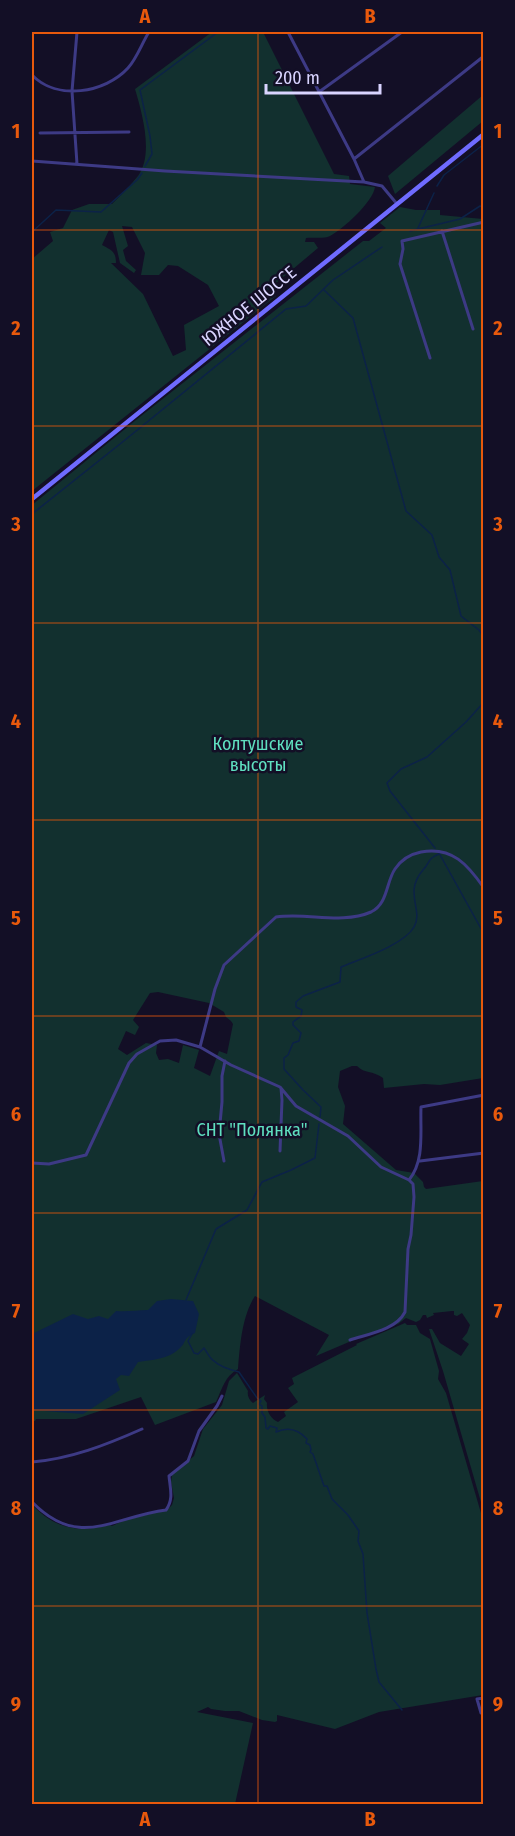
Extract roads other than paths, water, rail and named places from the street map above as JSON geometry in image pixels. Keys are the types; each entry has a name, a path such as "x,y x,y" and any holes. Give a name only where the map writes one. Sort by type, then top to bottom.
{"street":[{"path":"77,164 72,91 78,32"},
{"path":"32,75 36,80 53,88 72,91 100,88 130,66 149,32"},
{"path":"288,32 364,182"},
{"path":"319,92 402,32"},
{"path":"354,159 483,56"},
{"path":"40,133 129,132"},
{"name":"ЮЖНОЕ ШОССЕ","path":"32,498 483,134"},
{"path":"32,160 165,171 364,182 382,186 397,204"},
{"path":"430,357 400,264 402,241 483,222"},
{"path":"442,231 473,329"},
{"path":"200,1047 214,989 224,965 276,917 341,918 374,910 386,895 396,867 405,858 424,852 444,851 460,860 475,875 483,888"},
{"path":"32,1163 49,1164 86,1155 124,1071 137,1054 153,1044 167,1040 200,1047 280,1087 296,1106 348,1136 381,1167 413,1184 414,1197 408,1249 405,1312 390,1326 350,1340"},
{"path":"224,1161 219,1134 225,1061"},
{"path":"280,1087 282,1100 280,1151"},
{"path":"409,1180 420,1161 421,1107 483,1095"},
{"path":"420,1161 483,1153"},
{"path":"32,1502 49,1518 83,1528 98,1527 142,1513 166,1509 171,1501 172,1493 169,1476 188,1461 199,1431 222,1396"},
{"path":"32,1462 73,1456 142,1429"},
{"path":"481,1713 477,1699 483,1698"}],"water":[{"path":"171,1299 193,1301 199,1314 195,1333 188,1337 175,1352 160,1358 138,1362 129,1376 121,1375 116,1379 120,1390 83,1414 32,1410 32,1334 73,1314 88,1319 99,1316 108,1319 116,1311 148,1310 157,1301"}],"waterway":[{"path":"145,166 152,154 140,90 218,32"},
{"path":"437,186 444,175 484,144"},
{"path":"32,232 56,210 101,212 142,173"},
{"path":"418,228 434,193"},
{"path":"410,231 460,219 480,206 484,207"},
{"path":"32,514 286,309 306,306 333,280 382,247"},
{"path":"324,290 353,318 406,511 432,535 439,557 450,570 461,616 484,637"},
{"path":"435,848 390,791 387,783 401,769 427,757 466,722 484,702"},
{"path":"439,853 484,934"},
{"path":"320,1117 321,1107 284,1069 284,1058 288,1055 293,1043 299,1041 301,1033 293,1025 293,1022 301,1016 302,1010 296,1007 296,1002 303,996 340,982 341,967 381,951 409,934 416,921 414,894 417,878 431,859 439,854"},
{"path":"186,1300 216,1229 247,1210 262,1182 315,1158 319,1124"},
{"path":"192,1334 188,1341 194,1353 198,1354 204,1348 216,1363 239,1372 261,1401 259,1404 262,1406 266,1428 270,1426 277,1428 276,1432 285,1429 293,1430 301,1433 307,1439 306,1443 310,1445 310,1452 313,1454 324,1486 327,1486 332,1499 348,1515 359,1531 358,1541 363,1554 367,1613 379,1682 402,1710"}],"park label":[{"name":"Колтушские высоты","path":"258,754"},
{"name":"СНТ \"Полянка\"","path":"252,1130"}]}
